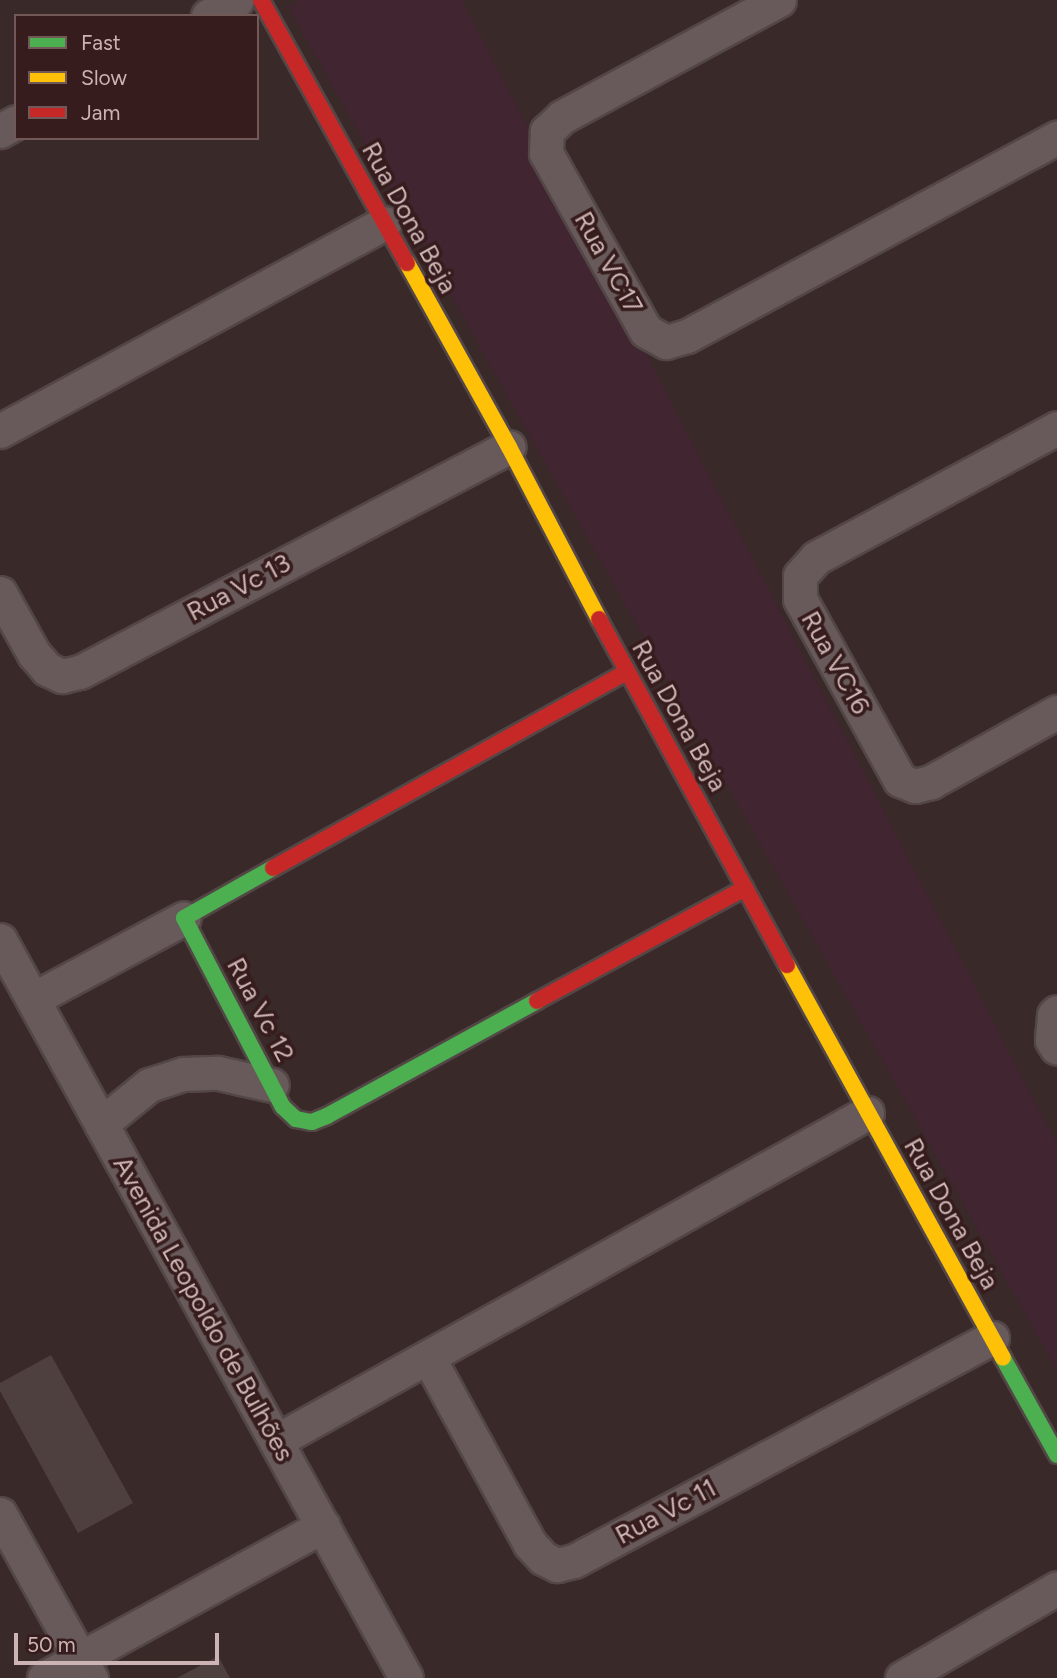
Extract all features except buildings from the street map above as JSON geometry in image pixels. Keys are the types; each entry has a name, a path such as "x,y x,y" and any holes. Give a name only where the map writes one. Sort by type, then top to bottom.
{"street":[{"path":"212,14 237,0"},
{"name":"Rua Dona Beja","path":"261,0 509,447 626,672 1057,1455"},
{"name":"Rua VC17","path":"779,0 562,117 547,131 546,153 632,307 646,331 666,342 687,336 1057,138"},
{"path":"0,432 384,223"},
{"name":"Rua VC16","path":"1057,428 816,558 800,576 800,599 900,780 915,786 931,782 1057,712"},
{"name":"Rua Vc 13","path":"0,593 34,654 47,669 62,676 80,672 509,447"},
{"path":"33,999 626,672"},
{"name":"Rua Vc 12","path":"184,918 283,1107 296,1119 312,1122 745,888"},
{"name":"Avenida Leopoldo de Bulhões","path":"0,940 406,1678"},
{"path":"1057,1012 1054,1015 1052,1040 1057,1048"},
{"path":"101,1124 149,1085 183,1074 218,1073 272,1085"},
{"path":"276,1441 867,1113"},
{"name":"Rua Vc 11","path":"428,1357 530,1544 543,1558 557,1565 574,1561 992,1338"},
{"path":"0,1514 85,1668"},
{"path":"44,1678 85,1668 323,1526"},
{"path":"902,1678 1057,1588"}],"shaded area":[{"path":"301,0 462,0 1057,1144 1057,1370 288,7"}],"traffic: fast":[{"path":"273,868 184,918 283,1107 296,1119 312,1122 327,1116 537,1001"},
{"path":"1003,1358 1057,1455"}],"traffic: slow":[{"path":"407,263 509,447 599,619"},
{"path":"787,965 1003,1358"}],"traffic: jam":[{"path":"261,0 407,263"},
{"path":"599,619 787,965"},
{"path":"273,868 626,672"},
{"path":"537,1001 745,888"}]}
